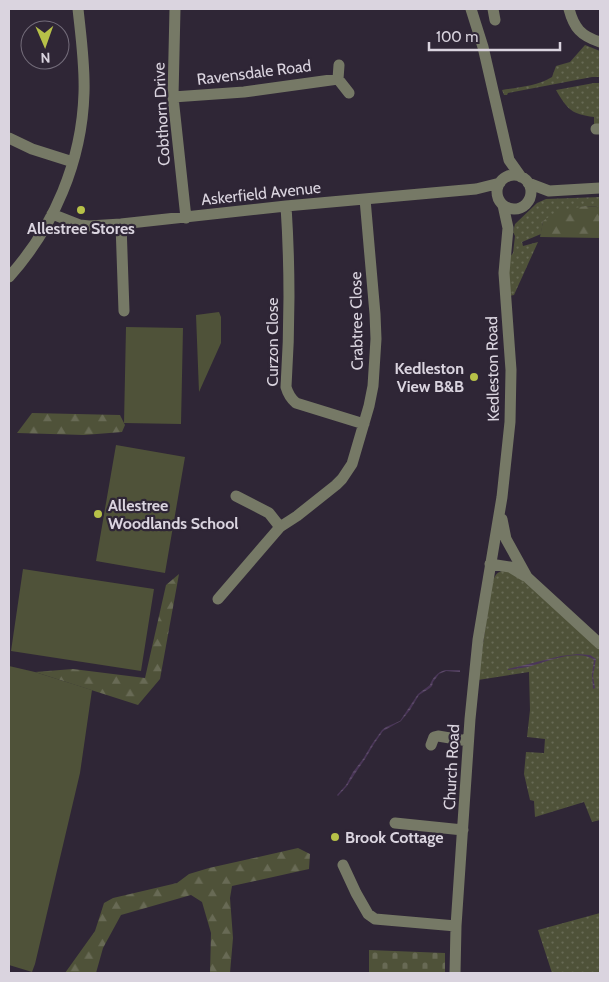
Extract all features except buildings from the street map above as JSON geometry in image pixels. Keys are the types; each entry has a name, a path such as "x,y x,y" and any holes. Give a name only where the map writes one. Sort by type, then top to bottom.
{"street":[{"path":"9,277 30,250 52,214 67,182 79,140 83,112 84,72 78,9"},
{"name":"Cobthorn Drive","path":"175,9 173,97 186,218"},
{"path":"471,9 483,47 509,160 524,180 530,193 524,204"},
{"path":"569,9 576,27 583,34 600,42"},
{"path":"339,65 338,79 349,93"},
{"name":"Ravensdale Road","path":"173,97 244,92 338,79"},
{"path":"9,138 32,149 73,162"},
{"path":"509,160 497,191 501,202 511,208 524,204 549,190"},
{"path":"501,181 513,175 549,190 600,188"},
{"name":"Askerfield Avenue","path":"52,214 80,225 121,224 286,206 476,189 501,181"},
{"name":"Askerfield Avenue","path":"476,189 501,202"},
{"name":"Crabtree Close","path":"218,599 234,572 280,527 319,499 342,479 352,464 369,406 376,338 365,199"},
{"name":"Kedleston Road","path":"501,202 508,228 504,273 511,390 510,422 500,510 491,560 527,576 600,644"},
{"name":"Kedleston Road","path":"508,228 524,204"},
{"name":"Curzon Close","path":"286,206 289,254 289,343 286,387 288,393 296,403 364,424"},
{"path":"121,224 121,305"},
{"path":"236,496 246,509 269,513 280,527"},
{"name":"Kedleston Road","path":"500,510 506,539 527,576"},
{"path":"491,560 496,554 517,558"},
{"name":"Church Road","path":"455,973 456,926 468,741 478,640 491,560"},
{"path":"431,745 434,737 438,736 468,741"},
{"path":"395,823 463,830"},
{"path":"343,865 368,914 375,919 456,926"}],"green space":[{"path":"585,45 600,51 600,77 504,95 502,90 534,84 552,77 556,66 570,62"},
{"path":"600,83 600,124 594,124 594,117 571,110 563,102 556,90"},
{"path":"600,197 600,207 585,206 543,221 541,234 522,242 523,246 538,242 514,295 509,296 509,258 513,253 515,224 537,203 546,199"},
{"path":"585,206 600,207 600,238 540,237 543,221 556,212"},
{"path":"219,312 221,317 221,343 199,392 196,315"},
{"path":"126,327 183,328 181,424 124,423"},
{"path":"32,413 120,415 125,425 122,432 84,435 17,433"},
{"path":"116,445 185,457 165,573 96,561"},
{"path":"23,569 154,589 141,671 11,651"},
{"path":"506,570 523,578 600,649 600,820 592,822 584,802 535,817 534,801 530,800 524,774 526,752 544,753 545,739 527,737 530,710 529,672 478,680 491,586 496,575"},
{"path":"179,574 160,679 138,705 35,672 73,669 145,678 166,585"},
{"path":"9,666 92,690 80,773 32,972 9,965"},
{"path":"298,848 310,854 309,869 232,886 230,898 233,938 230,973 210,973 211,933 202,902 191,895 121,915 103,948 96,973 65,973 95,931 104,903 113,898 177,883 189,874 209,868"},
{"path":"600,913 600,973 552,973 538,930"},
{"path":"369,950 445,953 445,973 369,973"}],"shaded area":[{"path":"578,654 590,655 596,659 593,676 595,688 593,689 592,675 594,660 580,655 552,659 528,667 508,670 561,656"},
{"path":"445,670 460,670 460,672 446,671 439,674 432,686 419,695 401,721 383,731 347,786 338,796 382,730 400,721 418,694 430,685 440,672"}],"place":[{"name":"Allestree Stores","path":"81,210"},
{"name":"Kedleston View B&B","path":"474,377"},
{"name":"Allestree Woodlands School","path":"98,514"},
{"name":"Brook Cottage","path":"335,837"}]}
